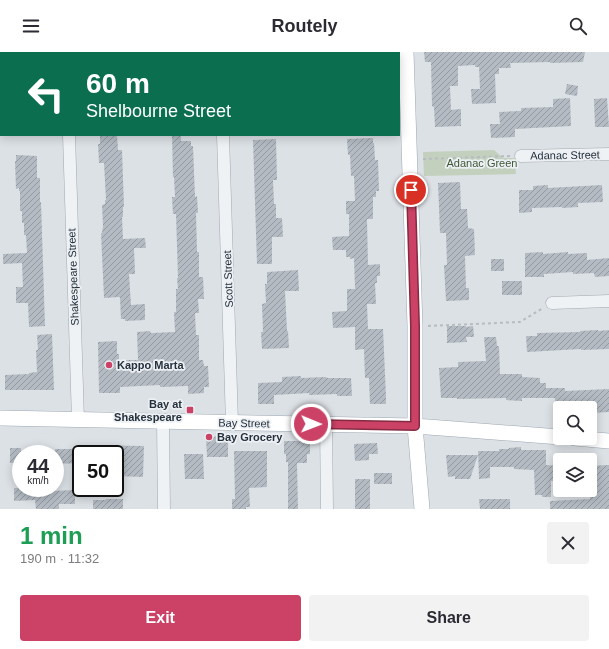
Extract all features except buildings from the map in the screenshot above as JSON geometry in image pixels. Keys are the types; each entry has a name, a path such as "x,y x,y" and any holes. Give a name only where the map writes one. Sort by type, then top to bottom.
{"main road":[{"path":"406,52 415,326 415,426 422,509"},
{"name":"Bay Street","path":"0,418 415,426 553,436"},
{"path":"597,440 609,441"}],"street":[{"name":"Shakespeare Street","path":"69,136 78,420"},
{"name":"Scott Street","path":"223,136 232,423"},
{"name":"Adanac Street","path":"521,156 609,154"},
{"path":"552,303 609,301"},
{"path":"163,422 164,509"},
{"path":"326,424 327,509"}],"path":[{"path":"410,160 521,156"},
{"path":"415,326 520,322 552,303"}],"green space":[{"name":"Adanac Green","path":"494,150 503,158 515,158 516,174 424,176 423,152"}],"place":[{"name":"Kappo Marta","path":"109,365"},
{"name":"Bay at Shakespeare","path":"190,410"},
{"name":"Bay Grocery","path":"209,437"}],"route":[{"path":"311,424 415,426 415,326 411,190"}]}
